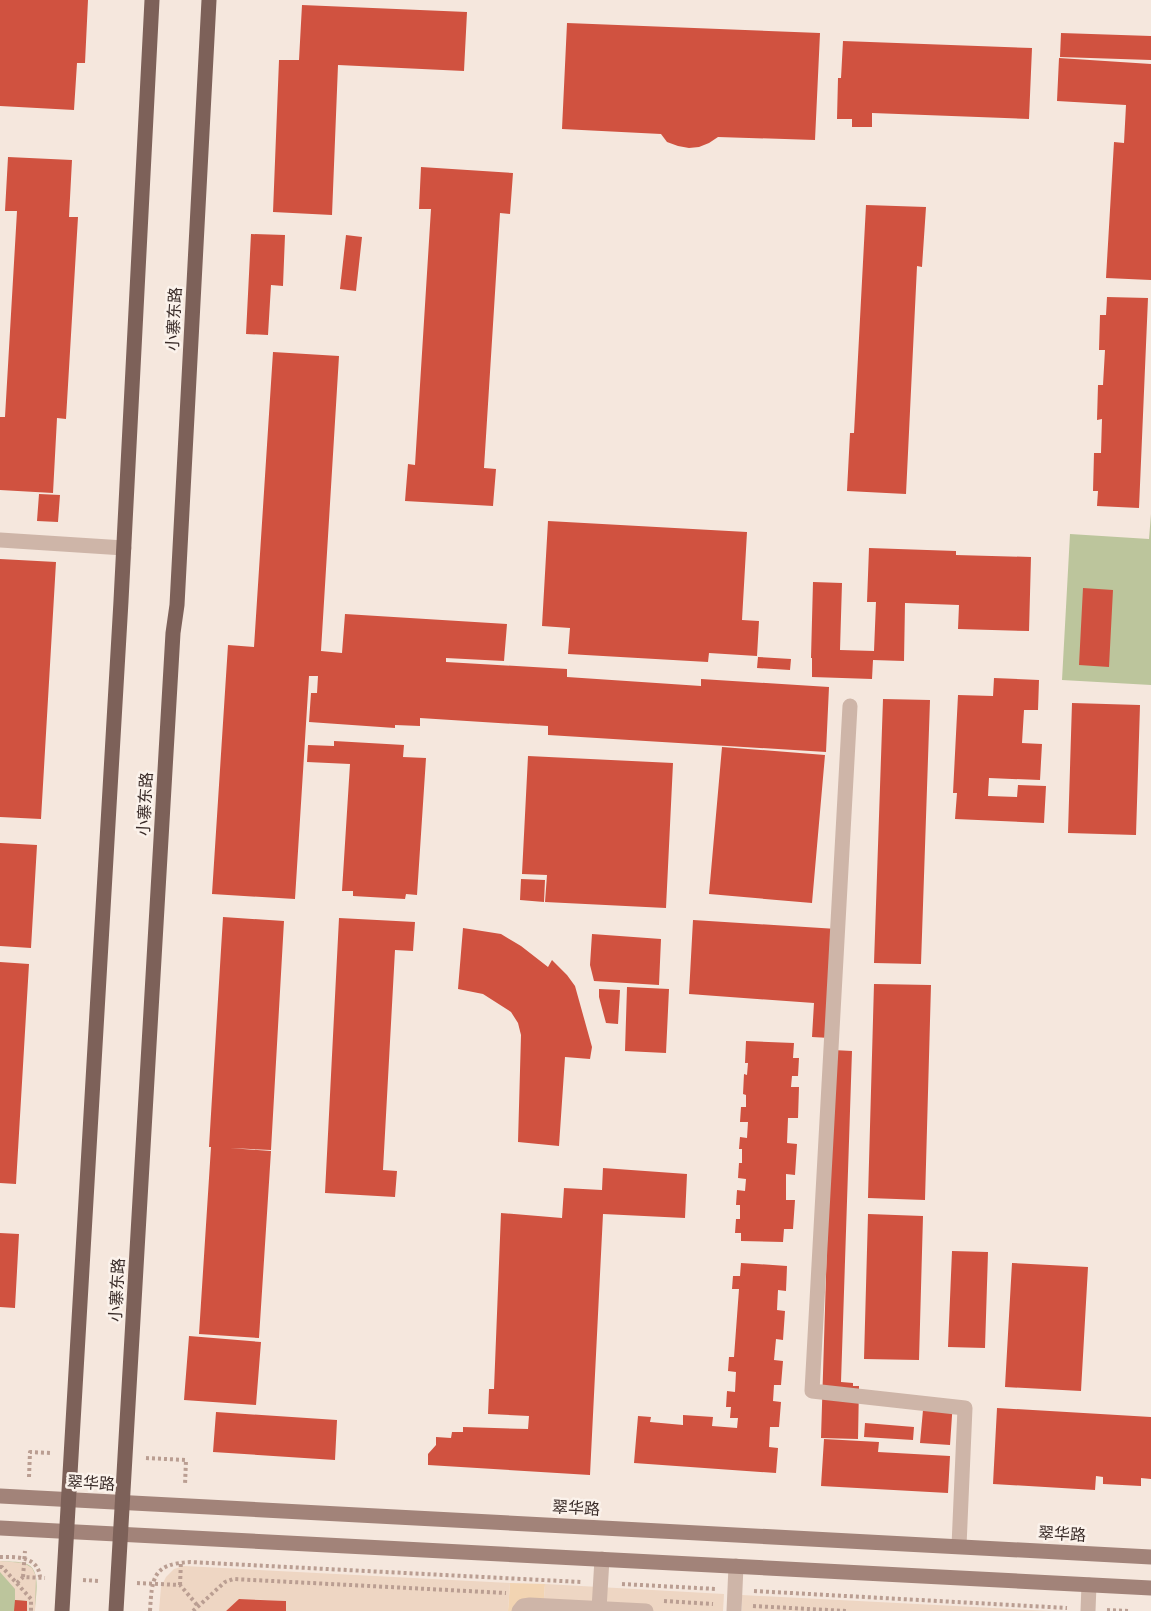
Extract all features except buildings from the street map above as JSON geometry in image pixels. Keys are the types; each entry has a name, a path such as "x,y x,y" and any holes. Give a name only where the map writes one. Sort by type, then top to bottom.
{"main road":[{"path":"62,1611 124,548 152,0"},
{"name":"小寨东路","path":"116,1611 177,605 209,0"},
{"name":"翠华路","path":"0,1496 1151,1557"},
{"path":"0,1528 1151,1588"}],"street":[{"path":"0,540 124,548"},
{"path":"850,706 812,1391 965,1408 958,1546"},
{"path":"599,1608 602,1559"},
{"path":"735,1611 736,1566"},
{"path":"1088,1610 1089,1585"},
{"path":"519,1611 523,1606 530,1605 646,1611"}],"path":[{"path":"0,1557 29,1560 39,1571 40,1580"},
{"path":"150,1611 154,1578 162,1568 174,1563 190,1562 1130,1611"},
{"path":"0,1567 31,1599 31,1611"}],"green space":[{"path":"1151,514 1151,685 1062,680 1070,534 1149,539"},
{"path":"0,1561 24,1563 34,1570 37,1583 35,1611 0,1611"}],"sand":[{"path":"510,1583 545,1584 543,1611 508,1611"}],"shaded area":[{"path":"0,1561 24,1563 32,1568 36,1576 35,1611 27,1611 27,1601 15,1600 15,1589 0,1572"},
{"path":"184,1566 510,1583 508,1611 286,1611 286,1601 240,1599 226,1611 159,1611 161,1587 166,1577 174,1569"},
{"path":"545,1584 724,1594 723,1611 543,1611"},
{"path":"742,1595 1052,1611 742,1611"}]}
